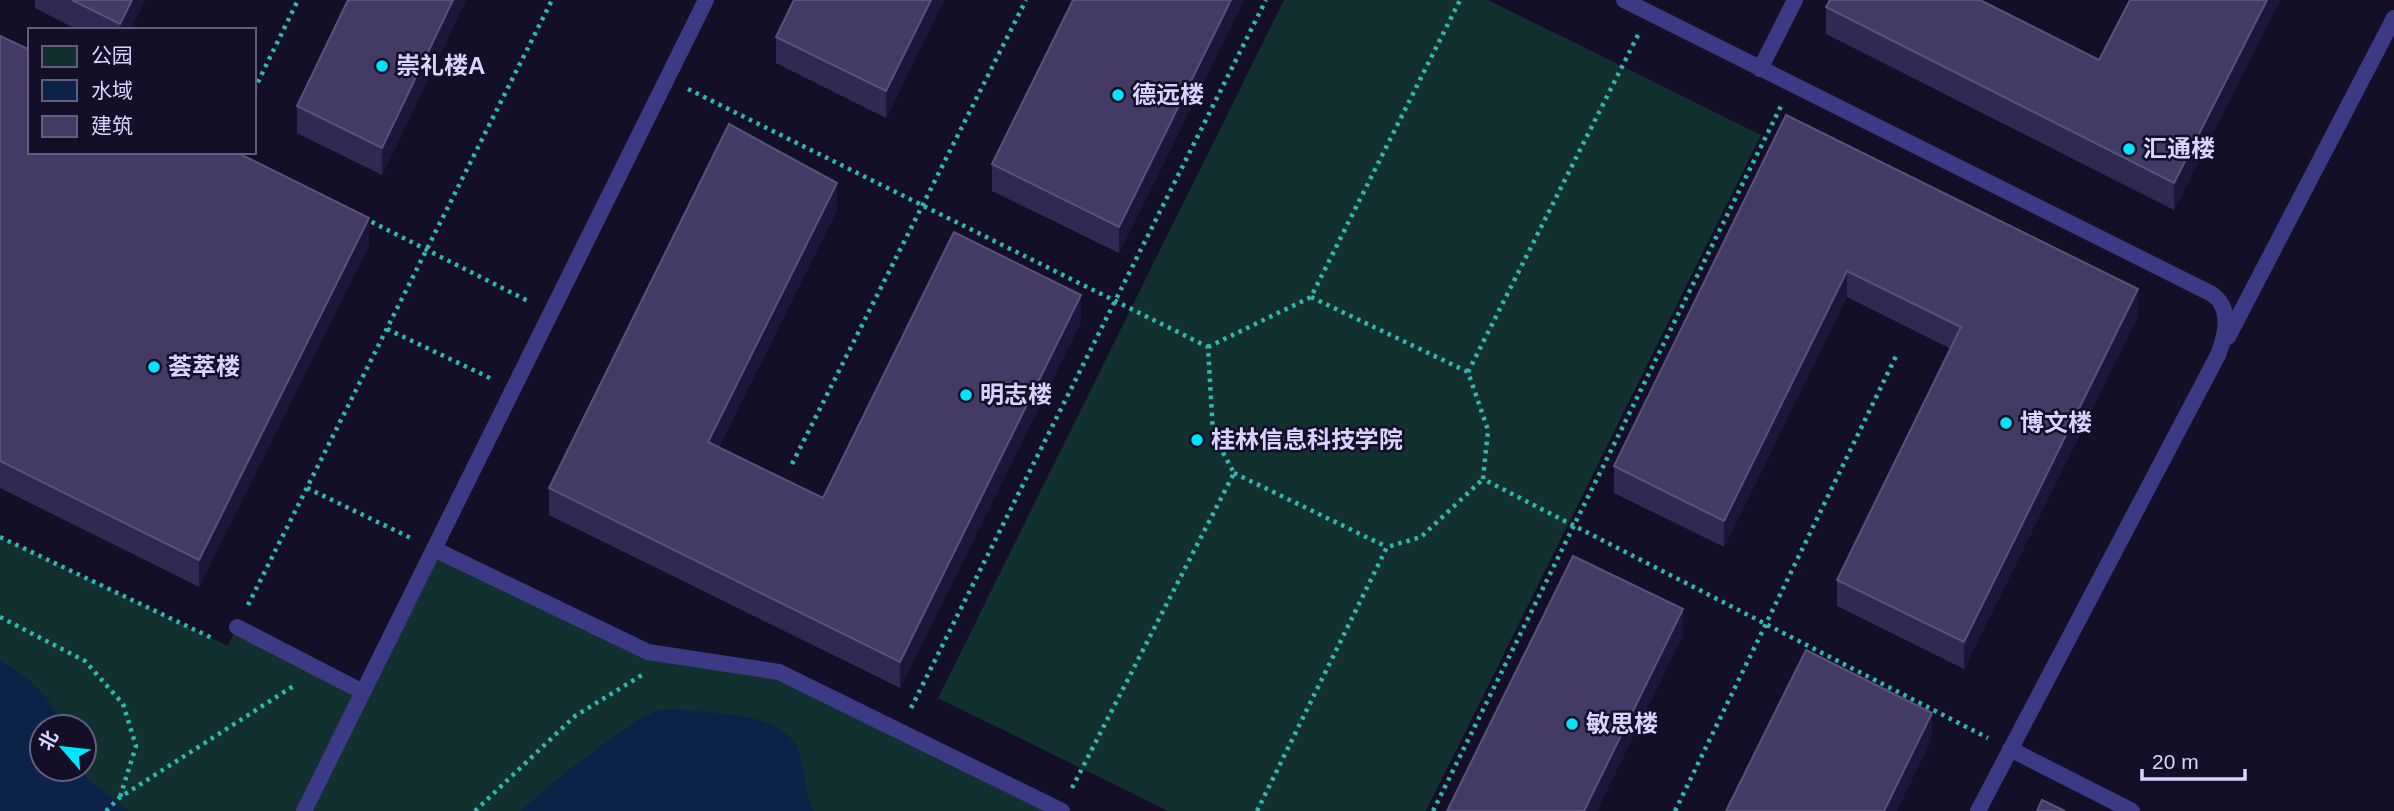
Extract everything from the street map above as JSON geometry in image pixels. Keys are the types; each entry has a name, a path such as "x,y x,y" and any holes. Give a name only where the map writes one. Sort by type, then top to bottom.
{"lane":[{"path":"304,811 706,0"},
{"path":"1624,0 2212,294 2222,303 2226,323 2218,355"},
{"path":"1760,69 1795,0"},
{"path":"1978,811 2394,18"},
{"path":"433,549 648,652 779,672 1061,811"},
{"path":"237,627 363,692"},
{"path":"2010,749 2132,811"}],"path":[{"path":"256,86 298,0"},
{"path":"0,537 228,646 552,0"},
{"path":"792,464 1026,0"},
{"path":"899,731 1266,0"},
{"path":"1208,347 1311,297 1460,0"},
{"path":"1468,372 1649,13"},
{"path":"667,78 1208,347"},
{"path":"1433,811 1792,85"},
{"path":"354,213 551,312"},
{"path":"1208,347 1213,434 1234,473 1387,547 1421,537 1483,479 1488,430 1468,372 1311,297"},
{"path":"387,329 513,389"},
{"path":"1675,811 1897,354"},
{"path":"1061,811 1234,473"},
{"path":"1483,479 2010,749"},
{"path":"307,488 433,549"},
{"path":"1257,811 1387,547"},
{"path":"0,617 85,661 124,704 136,746 119,798"},
{"path":"475,811 575,716 674,655"},
{"path":"106,811 119,798 319,670"}],"green space":[{"path":"1284,0 1488,0 1761,135 1426,811 1168,811 938,698"},
{"path":"0,537 228,646 237,627 362,692 434,549 648,652 779,672 1062,811 0,811"}],"water":[{"path":"0,660 37,688 56,713 28,713 28,783 92,783 129,811 0,811"},
{"path":"677,709 744,716 777,727 789,736 797,748 814,811 520,811 571,768 633,723 658,710"}],"building":[{"path":"72,0 132,0 120,24"},
{"name":"崇礼楼A","path":"348,0 453,0 382,148 297,106"},
{"path":"794,0 931,0 886,91 776,37"},
{"name":"德远楼","path":"1073,0 1231,0 1119,227 992,164"},
{"name":"汇通楼","path":"1830,0 1980,0 2099,60 2130,0 2267,0 2174,183 1826,7"},
{"name":"荟萃楼","path":"0,36 28,49 28,154 240,154 369,218 199,560 0,461"},
{"name":"博文楼","path":"1786,115 2138,289 1964,642 1837,580 1961,327 1847,271 1724,521 1614,466"},
{"name":"明志楼","path":"729,124 837,183 708,442 823,498 954,232 1081,295 900,662 549,488"},
{"name":"敏思楼","path":"1573,556 1683,609 1584,811 1447,811"},
{"path":"1806,650 1932,713 1884,811 1726,811"},
{"path":"2042,800 2065,811 2037,811"}],"place":[{"name":"崇礼楼A","path":"382,66"},
{"name":"德远楼","path":"1118,95"},
{"name":"汇通楼","path":"2129,149"},
{"name":"荟萃楼","path":"154,367"},
{"name":"明志楼","path":"966,395"},
{"name":"博文楼","path":"2006,423"},
{"name":"桂林信息科技学院","path":"1197,440"},
{"name":"敏思楼","path":"1572,724"}]}
